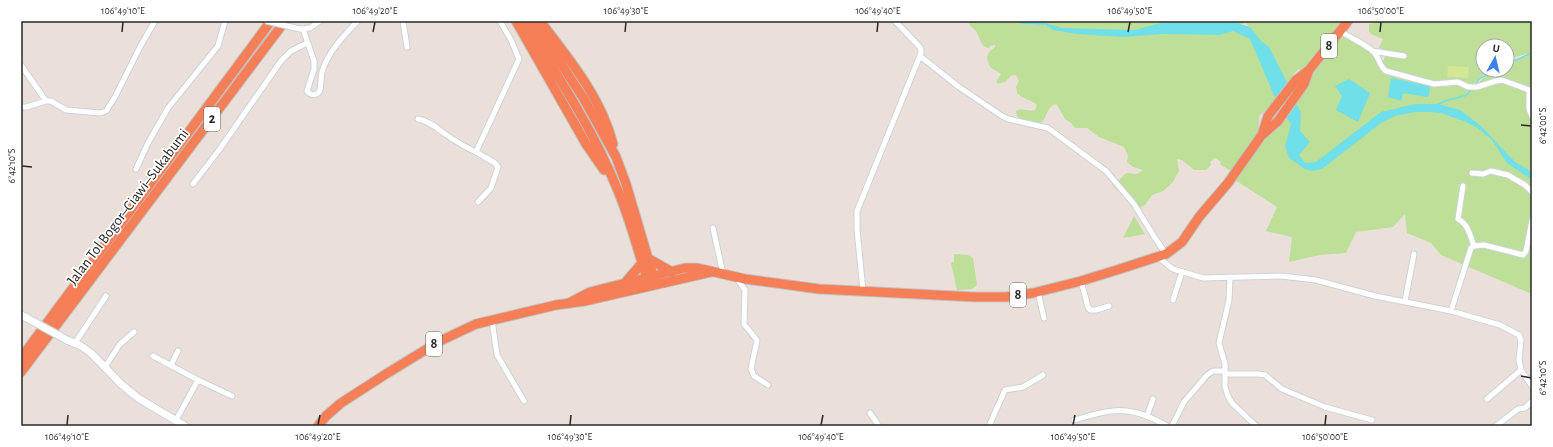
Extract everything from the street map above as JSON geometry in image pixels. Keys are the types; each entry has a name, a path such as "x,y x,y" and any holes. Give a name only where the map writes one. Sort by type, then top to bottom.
{"highway":[{"name":"Jalan Tol Bogor–Ciawi–Sukabumi","path":"21,372 31,351 133,215 269,21"},
{"name":"Jalan Tol Bogor–Ciawi–Sukabumi","path":"133,215 286,21"},
{"path":"516,21 586,144 617,187"},
{"path":"524,21 576,105 596,142 617,187 645,261 672,272"},
{"path":"532,21 584,99 616,157"},
{"path":"540,21 578,70 594,97 608,127 651,281"},
{"name":"8","path":"1261,136 1268,116 1300,82 1348,21"},
{"name":"8","path":"318,426 326,416 341,403 422,351 459,331 476,324 492,320 568,303 585,301 651,281 685,268 697,268 723,274 808,288 975,297 1006,297 1038,292 1081,281 1162,255 1182,242 1199,218 1228,183 1261,136 1278,120 1300,82"},
{"path":"623,284 645,261"},
{"name":"8","path":"568,303 590,292 623,284 712,272"},
{"name":"Jalan Tol Bogor–Ciawi–Sukabumi","path":"21,358 31,351"}],"street":[{"path":"21,65 46,101 70,110 96,113 104,112 111,105 136,53 155,21"},
{"path":"136,169 148,143 168,108 218,46 225,21"},
{"path":"269,21 302,29 310,28 320,21"},
{"path":"302,29 313,56 314,65 307,91 315,95 319,93 322,71 333,50 358,21"},
{"path":"403,21 407,47"},
{"path":"476,152 519,59 516,50 500,21"},
{"path":"863,291 857,229 857,211 878,161 886,136 920,56 921,49 894,21"},
{"path":"1340,31 1372,51 1377,56 1381,68 1386,71 1434,84 1457,82 1468,87 1477,87 1499,80 1507,81 1531,91 1529,109 1532,116"},
{"path":"193,184 219,150 281,61 290,51 307,43"},
{"path":"1372,51 1404,56"},
{"path":"920,56 954,84 1002,116 1008,119 1048,128 1110,175 1134,204 1168,266 1203,278 1281,276 1316,280 1360,293 1451,311 1500,325 1519,335 1521,340 1519,360 1521,370 1532,386"},
{"path":"21,107 46,101"},
{"path":"418,119 425,120 450,137 495,163 498,167 491,188 478,202"},
{"path":"1472,173 1483,174 1491,171 1508,176 1532,192"},
{"path":"1463,186 1458,219 1464,222 1467,227 1474,246"},
{"path":"1451,311 1471,248 1474,246 1484,245 1524,255 1532,220"},
{"path":"713,228 723,274"},
{"path":"1405,301 1414,254"},
{"path":"1173,300 1182,272"},
{"path":"735,276 745,290 744,324 757,340 751,369 754,376 768,385"},
{"path":"1230,278 1229,300 1219,343 1225,373 1226,387 1230,400 1256,426"},
{"path":"1081,281 1090,310 1096,310 1108,306"},
{"path":"1038,292 1044,318"},
{"path":"75,343 106,296"},
{"path":"24,317 85,348 121,384 138,398 185,426"},
{"path":"492,320 497,354 524,401"},
{"path":"105,367 120,344 134,332"},
{"path":"171,364 178,351"},
{"path":"153,356 232,396"},
{"path":"1486,399 1521,370"},
{"path":"1172,426 1184,402 1206,375 1213,371 1225,373 1259,374 1265,376 1282,389 1325,408 1372,420"},
{"path":"989,426 1005,390 1023,387 1043,375"},
{"path":"176,420 198,380"},
{"path":"1147,416 1153,399"},
{"path":"1496,426 1518,408 1525,408 1532,401"},
{"path":"1074,420 1111,410 1130,411 1147,416 1167,426"},
{"path":"870,413 879,426"}],"green space":[{"path":"968,21 1022,21 1025,24 1037,25 1044,24 1036,21 1181,21 1143,30 1076,31 1234,30 1243,32 1253,41 1279,107 1271,118 1268,108 1259,116 1258,137 1232,172 1220,164 1221,162 1215,158 1210,162 1211,165 1206,170 1194,170 1182,160 1177,159 1179,171 1173,182 1163,191 1152,195 1145,205 1138,209 1132,207 1130,205 1134,204 1112,184 1126,173 1137,174 1143,170 1133,167 1127,162 1128,155 1124,147 1099,137 1087,128 1075,128 1065,119 1055,104 1050,108 1043,122 1040,124 1021,119 1017,115 1016,111 1021,109 1035,110 1037,105 1017,93 1016,87 1019,81 1016,75 1012,75 1005,82 998,84 996,82 1001,74 990,67 987,58 989,52 995,47 995,45 990,46 989,48 984,46 976,31 970,26"},
{"path":"1206,21 1356,21 1356,23 1347,22 1342,36 1346,35 1362,44 1363,48 1378,57 1382,72 1416,79 1422,84 1446,87 1457,84 1466,88 1502,80 1532,92 1532,294 1441,255 1431,243 1407,233 1405,214 1393,227 1356,232 1346,253 1320,255 1289,262 1292,237 1266,231 1277,207 1235,180 1331,50 1305,72 1299,69 1295,73 1290,84 1290,91 1246,23 1238,25"},
{"path":"1373,21 1532,21 1532,90 1504,79 1476,85 1484,78 1515,78 1515,61 1527,56 1526,54 1515,57 1515,38 1475,38 1475,78 1479,78 1472,86 1465,84 1441,84 1385,70 1382,65 1385,50 1379,48 1383,39 1371,34 1369,31 1369,24 1374,23"},
{"path":"1448,66 1469,67 1468,78 1447,77"},
{"path":"1134,216 1145,234 1123,238"},
{"path":"954,254 968,255 973,258 977,285 972,289 957,290 951,263 954,262"}],"water":[{"path":"1017,21 1039,21 1062,28 1135,30 1168,21 1231,21 1250,27 1261,41 1269,47 1291,90 1279,107 1250,39 1233,31 1220,35 1163,34 1124,37 1077,34 1053,30 1046,25 1021,24"},
{"path":"1391,78 1430,86 1429,96 1427,97 1403,93 1401,101 1388,97"},
{"path":"1349,79 1370,93 1358,122 1336,110 1342,96 1335,86"},
{"path":"1294,100 1301,112 1300,131 1310,142 1299,155 1305,163 1316,162 1381,112 1415,104 1438,104 1460,110 1481,126 1515,162 1532,172 1532,180 1507,163 1492,140 1476,127 1441,113 1430,112 1415,112 1395,116 1381,123 1322,169 1312,171 1305,169 1289,158 1285,146 1291,124 1284,113"}],"waterway":[{"path":"1515,60 1532,53"},
{"path":"1475,85 1481,78"},
{"path":"1437,105 1445,101 1467,95 1472,88"}]}
